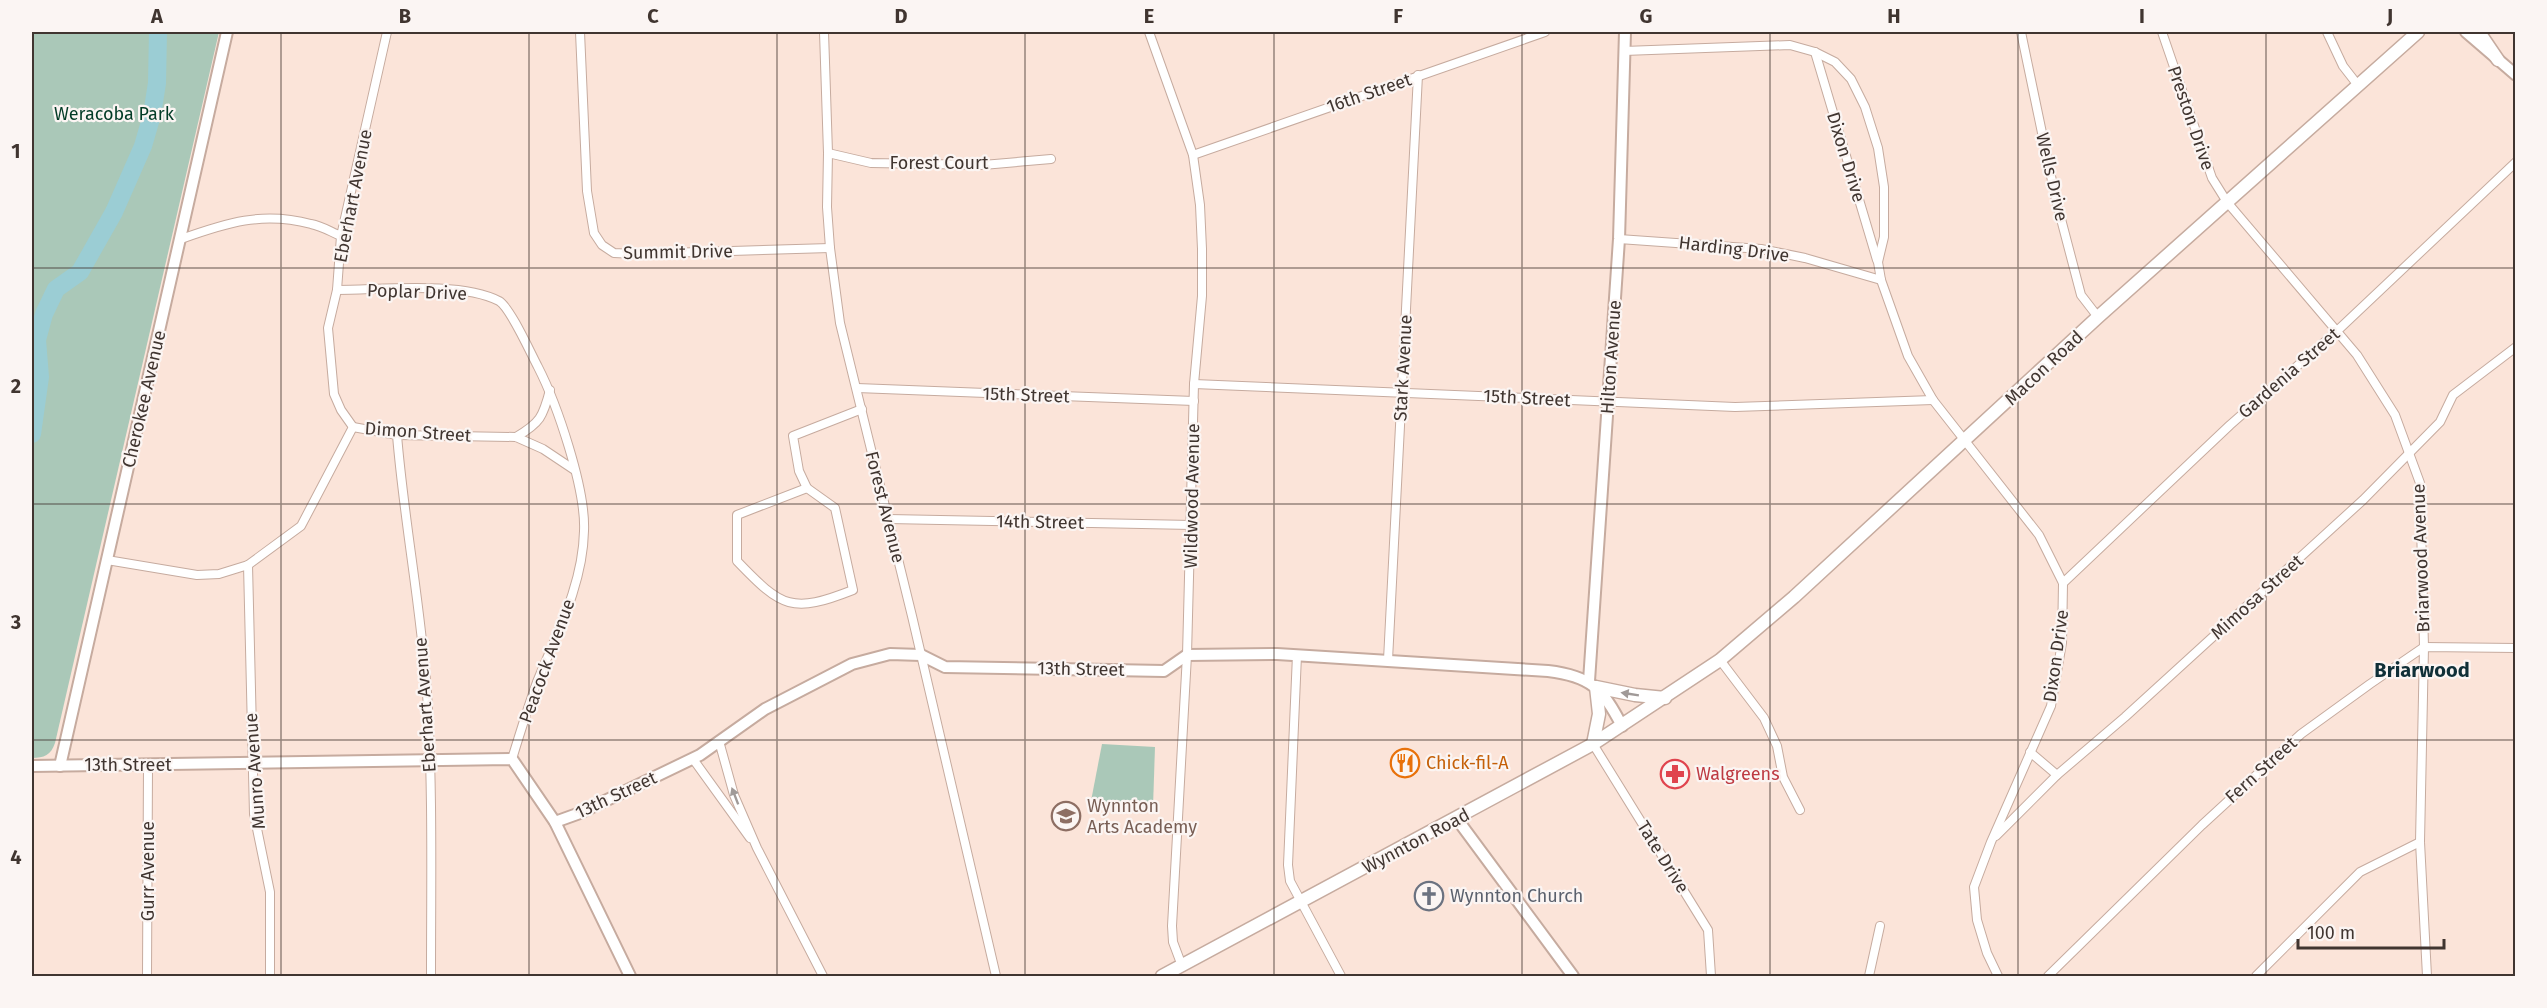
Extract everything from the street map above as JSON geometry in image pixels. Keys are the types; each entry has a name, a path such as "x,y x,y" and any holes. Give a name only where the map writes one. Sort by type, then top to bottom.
{"main road":[{"name":"Macon Road","path":"1665,698 1720,660 1785,605 2098,317 2418,32"},
{"path":"2479,32 2498,60"},
{"path":"1593,744 1599,714 1593,684 1642,696 1665,698"},
{"name":"Wynnton Road","path":"1162,976 1302,903 1593,744 1665,698"}],"street":[{"name":"Cherokee Avenue","path":"60,766 227,32"},
{"name":"Eberhart Avenue","path":"353,427 341,410 334,394 328,328 337,290 341,236 387,32"},
{"name":"Summit Drive","path":"580,32 587,191 594,233 602,245 614,253 634,254 830,248"},
{"name":"Forest Avenue","path":"824,32 828,153 827,207 840,323 996,976"},
{"name":"Wildwood Avenue","path":"1149,32 1193,155 1200,205 1202,283 1194,384 1187,655 1172,926 1173,942 1182,966"},
{"name":"16th Street","path":"1193,155 1545,32"},
{"name":"Hilton Avenue","path":"1593,684 1618,239 1625,32"},
{"name":"Wells Drive","path":"2021,32 2056,200 2080,295 2098,317"},
{"name":"Preston Drive","path":"2162,32 2212,178 2227,202"},
{"path":"2327,32 2334,51 2357,84"},
{"path":"2466,32 2516,75"},
{"name":"Dixon Drive","path":"1624,51 1790,45 1815,52 1835,62 1851,79 1865,107 1878,148 1884,187 1884,237 1878,262"},
{"name":"Dixon Drive","path":"1815,52 1878,262 1881,280 1908,356 1933,400 2039,535 2062,583 2064,610 2058,670 2051,706 1991,842 1974,887 1977,920 1987,953 1998,976"},
{"name":"Stark Avenue","path":"1388,660 1418,75"},
{"name":"Forest Court","path":"828,153 871,163 983,165 1051,159"},
{"name":"Gardenia Street","path":"2062,583 2230,425 2337,331 2516,162"},
{"name":"Briarwood Avenue","path":"2227,202 2357,355 2394,415 2420,483 2424,647 2420,842 2427,976"},
{"path":"180,239 260,217 312,224 341,236"},
{"name":"Harding Drive","path":"1618,239 1761,249 1805,258 1881,280"},
{"name":"Poplar Drive","path":"337,290 456,291 483,294 502,303 517,327"},
{"name":"Peacock Avenue","path":"512,759 536,685 570,601 579,570 584,533 584,507 550,390 517,327"},
{"name":"Mimosa Street","path":"1991,842 2057,775 2299,559 2410,453 2440,422 2453,395 2516,348"},
{"name":"15th Street","path":"1194,384 1735,407 1933,400"},
{"name":"15th Street","path":"857,388 1194,400"},
{"path":"516,437 536,426 544,412 550,390"},
{"path":"807,488 737,515 737,561 781,601 798,605 824,602 853,590 835,508 807,488 799,471 793,436 862,409"},
{"name":"Dimon Street","path":"107,560 197,575 219,574 248,565 301,526 353,427 397,435 516,437 543,449 574,469"},
{"name":"Eberhart Avenue","path":"397,435 403,506 412,557 426,690 431,761 431,976"},
{"name":"14th Street","path":"888,519 1192,525"},
{"name":"Munro Avenue","path":"248,565 254,814 270,892 270,976"},
{"path":"2424,647 2516,648"},
{"name":"Fern Street","path":"2048,976 2202,825 2301,734 2424,647"},
{"name":"13th Street","path":"555,822 580,813 693,759 765,709 852,664 890,654 921,655 945,667 1164,671 1187,655"},
{"path":"1187,655 1297,655 1563,673 1593,684 1604,694 1622,726"},
{"path":"1297,655 1288,865 1290,881 1341,976"},
{"path":"1720,660 1764,718 1777,746 1782,777 1800,810"},
{"path":"719,741 734,795 758,848 823,976"},
{"name":"Tate Drive","path":"1593,744 1708,930 1711,976"},
{"path":"2030,752 2057,775"},
{"path":"512,759 555,822 630,976"},
{"name":"13th Street","path":"32,766 512,759"},
{"path":"693,759 758,848"},
{"name":"Gurr Avenue","path":"147,976 148,766"},
{"path":"1457,819 1573,976"},
{"path":"2256,976 2360,872 2420,842"},
{"path":"1869,976 1880,926"}],"green space":[{"name":"Weracoba Park","path":"32,32 219,32 55,743 46,755 32,758"},
{"path":"1102,744 1155,747 1153,807 1091,801"}],"waterway":[{"path":"32,434 40,377 37,340 44,314 56,289 80,272 114,212 143,146 152,115 157,83 158,32"}],"place":[{"name":"Chick-fil-A","path":"1405,763"},
{"name":"Walgreens","path":"1675,774"},
{"name":"Wynnton Arts Academy","path":"1066,816"},
{"name":"Wynnton Church","path":"1429,896"}],"district":[{"name":"Briarwood","path":"2422,670"}]}
